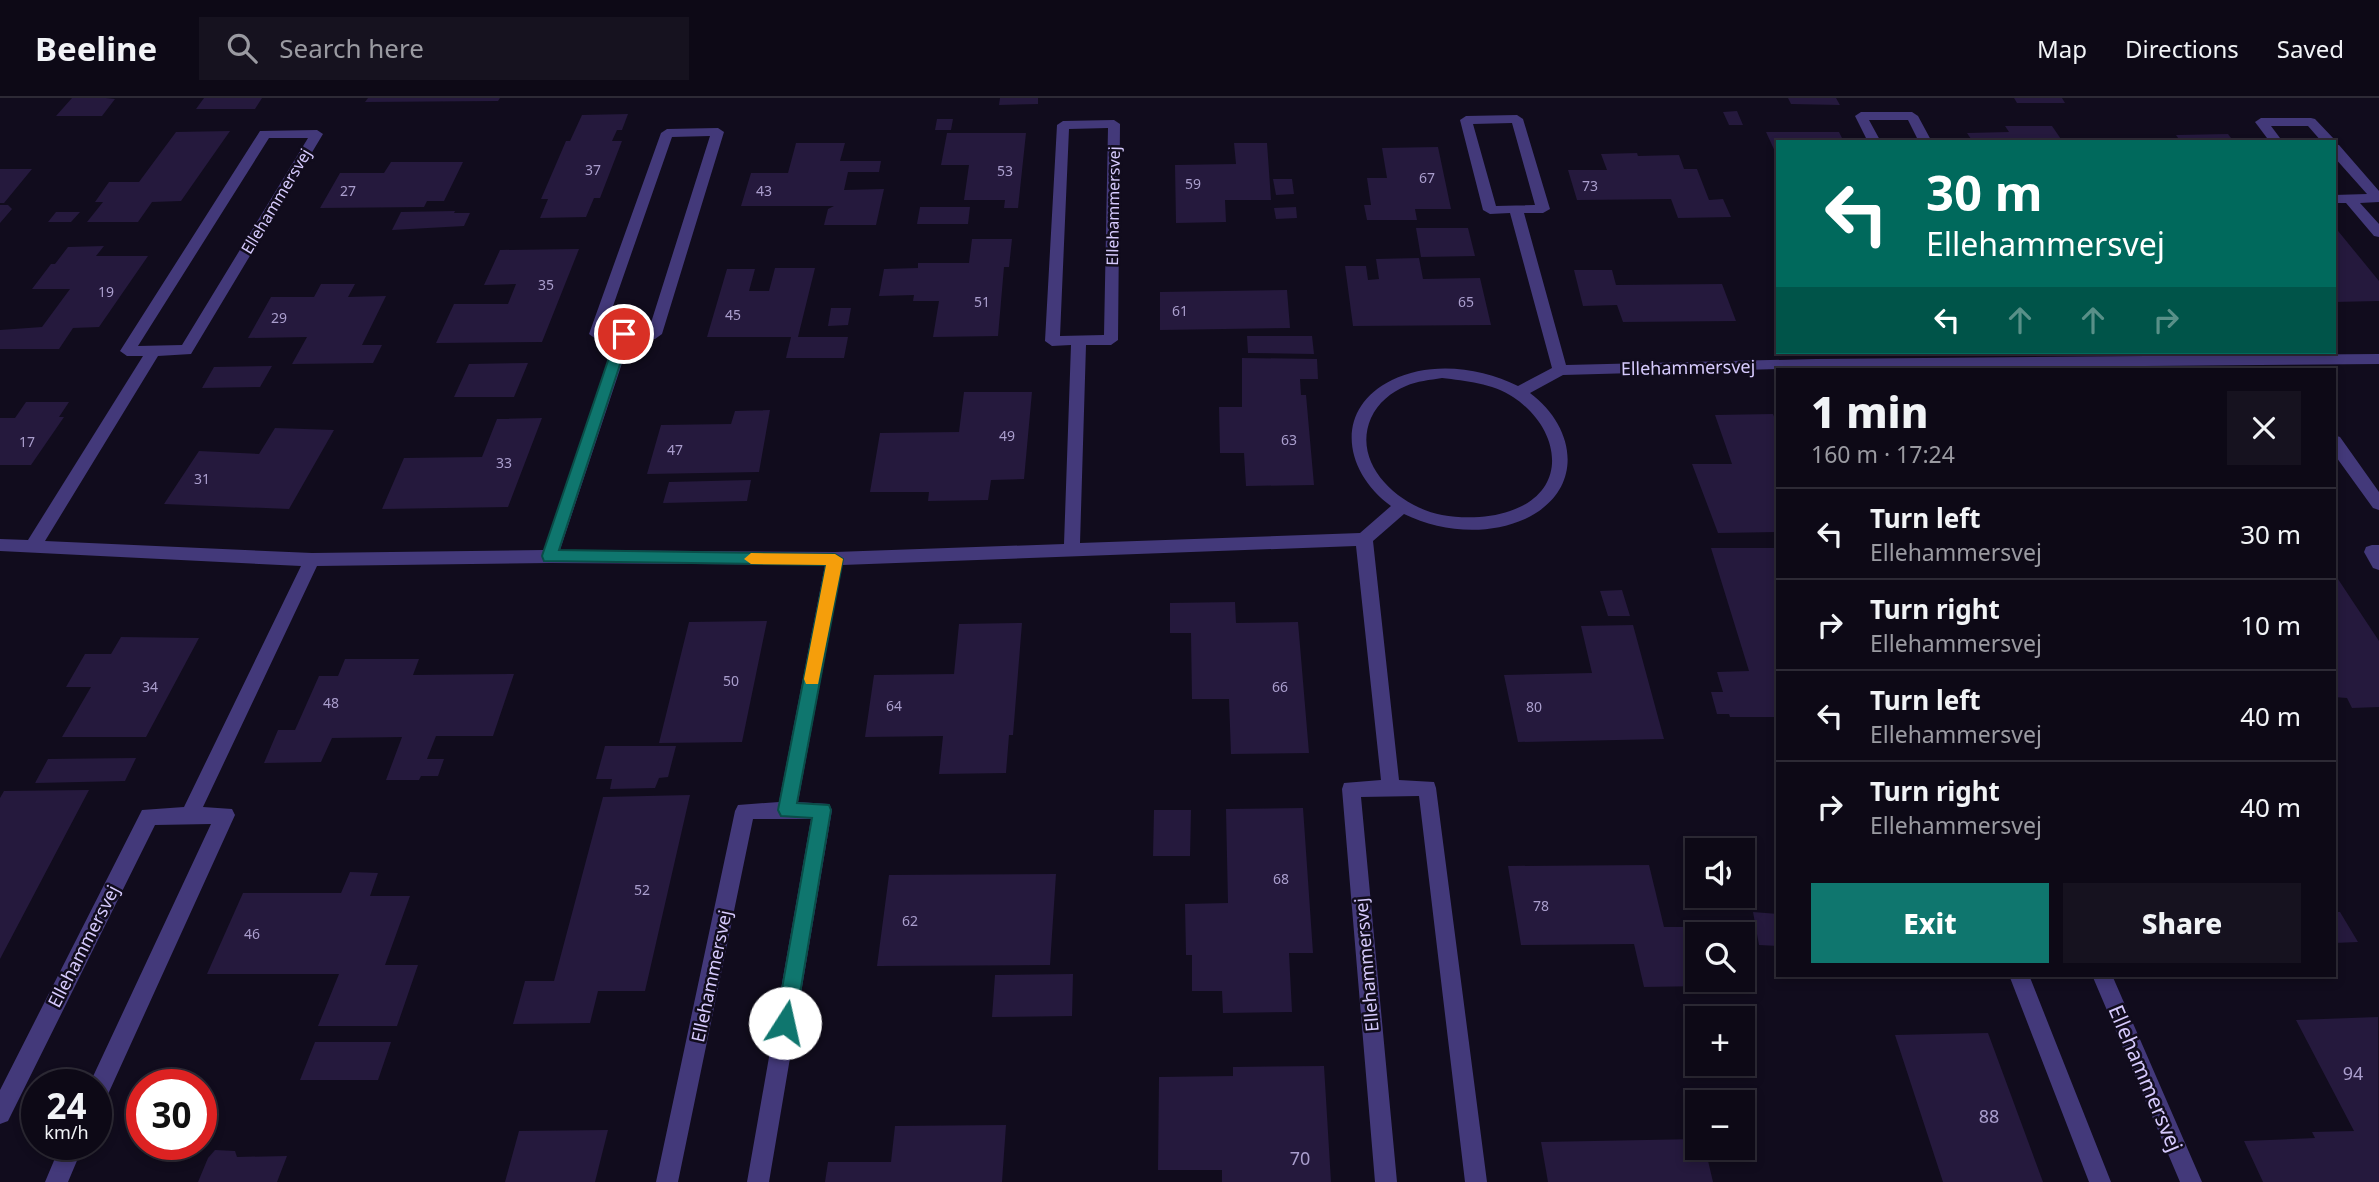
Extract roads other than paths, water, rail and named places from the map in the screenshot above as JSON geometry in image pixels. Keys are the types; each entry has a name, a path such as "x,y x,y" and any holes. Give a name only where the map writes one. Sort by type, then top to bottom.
{"street":[{"path":"1874,140 1861,116 1912,116 1925,140"},
{"path":"1517,119 1544,209 1516,209 1490,210 1466,120 1517,119"},
{"path":"2275,140 2261,122 2311,122 2327,140"},
{"name":"Ellehammersvej","path":"1114,124 1111,340 1079,340 1052,341 1063,125 1114,124"},
{"path":"718,132 655,334 624,334 596,334 667,133 718,132"},
{"name":"Ellehammersvej","path":"265,134 317,134 186,350 154,351 127,351 265,134"},
{"path":"2336,150 2378,198 2336,199"},
{"path":"2350,199 2379,233"},
{"path":"1516,209 1560,370"},
{"path":"550,556 624,334"},
{"path":"1072,549 1079,340"},
{"path":"33,546 154,351"},
{"name":"Ellehammersvej","path":"1519,392 1560,370 1817,367 2016,357 2281,365 2379,359"},
{"path":"1443,373 1482,377 1519,392 1545,415 1560,442 1561,471 1546,496 1518,516 1480,524 1439,521 1402,506 1372,482 1357,452 1359,422 1376,397 1405,380 1443,373"},
{"path":"2336,444 2379,504"},
{"path":"0,545 312,561 550,556 835,559 1364,540 1402,506"},
{"path":"1364,540 1391,789"},
{"path":"2379,552 2372,552 2379,563"},
{"path":"787,810 835,559"},
{"path":"189,816 312,561"},
{"name":"Ellehammersvej","path":"1385,1182 1351,789 1427,788 1476,1182"},
{"name":"Ellehammersvej","path":"667,1182 745,811 822,810 758,1182"},
{"name":"Ellehammersvej","path":"0,1113 149,816 225,816 108,1069"},
{"path":"2020,977 2100,1182"},
{"name":"Ellehammersvej","path":"2103,977 2191,1182"},
{"path":"56,1182 66,1160"}]}
